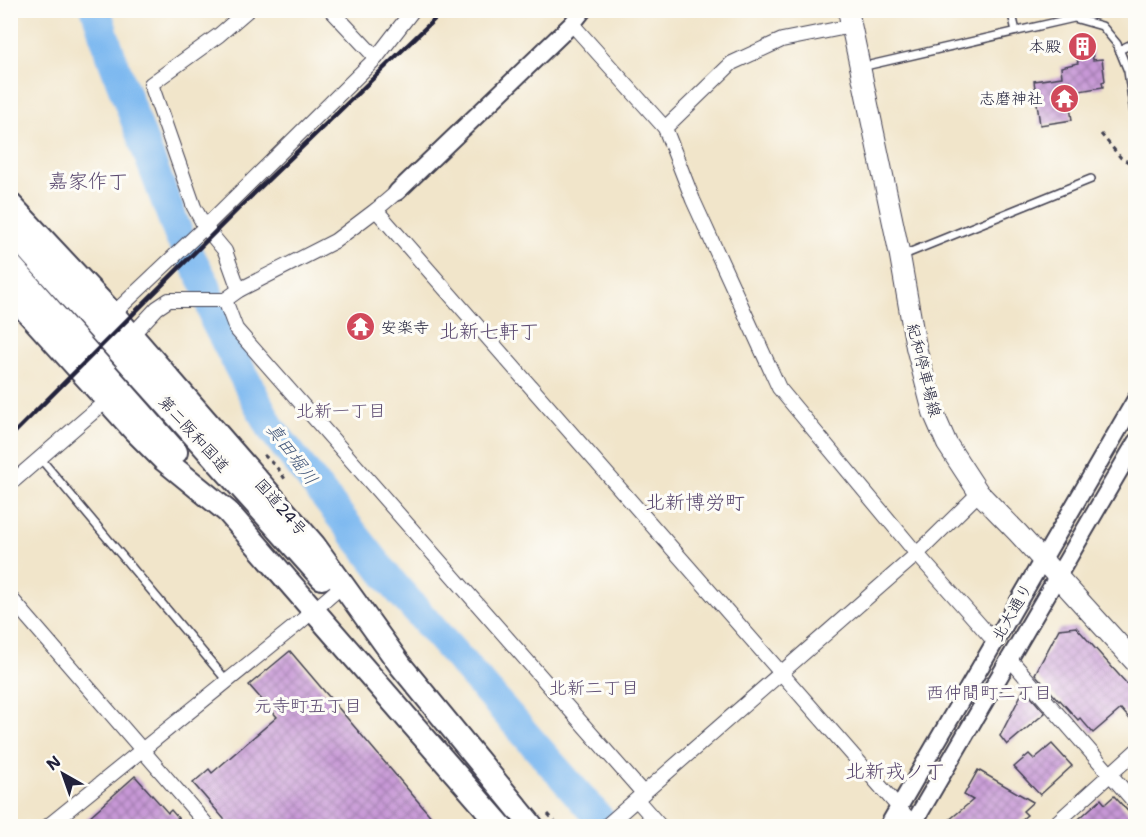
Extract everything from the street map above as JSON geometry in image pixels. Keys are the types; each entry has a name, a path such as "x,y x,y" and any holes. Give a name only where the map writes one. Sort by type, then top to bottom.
{"highway":[{"name":"国道24号","path":"10,204 112,314 314,545 339,588 532,826"},
{"name":"第二阪和国道","path":"10,230 339,588"},
{"name":"第二阪和国道","path":"10,264 228,512"},
{"path":"10,293 106,401 164,460 228,512 501,826"}],"main road":[{"name":"紀和停車場線","path":"850,18 900,256 916,347 933,412 947,444 979,493 1136,663"}],"street":[{"path":"239,290 225,251 202,230 152,84 219,35 248,10"},
{"path":"331,10 376,58"},
{"path":"112,314 202,230 376,58 413,10"},
{"path":"131,336 156,308 169,300 225,300 239,290 335,241 397,192 572,24 583,10"},
{"path":"664,129 732,63 782,40 850,18"},
{"path":"572,24 664,129 693,200 779,388 917,554 995,642"},
{"path":"376,210 914,826"},
{"path":"225,300 236,329 640,797 660,826"},
{"name":"北大通り","path":"888,826 1136,399"},
{"path":"10,484 106,401"},
{"name":"北大通り","path":"914,826 1009,658 1134,448"},
{"path":"611,822 917,554 979,493"},
{"path":"48,826 227,682 339,588"},
{"path":"10,597 208,826"},
{"path":"1009,658 1136,804"},
{"path":"1053,826 1136,752"}],"lane":[{"path":"1011,10 1016,31"},
{"path":"860,67 1074,18 1102,26 1117,44 1128,71 1136,127"},
{"path":"1119,50 1136,42"},
{"path":"900,256 1091,179"},
{"path":"40,458 227,682"}],"path":[{"path":"1101,134 1121,158 1136,166"}],"building":[{"path":"1092,51 1093,60 1102,59 1105,81 1102,82 1103,87 1068,93 1072,120 1040,125 1034,81 1062,77 1061,67 1078,63 1076,53"},
{"path":"1076,627 1136,694 1136,726 1121,709 1093,733 1080,718 1078,720 1059,701 1035,674 1059,629"},
{"path":"290,651 439,826 230,826 193,783 209,769 212,773 277,717 249,685"},
{"path":"1024,689 1045,713 1007,745 1000,736"},
{"path":"1052,744 1072,766 1040,795 1014,767 1029,754 1034,759"},
{"path":"978,770 1033,802 1023,811 1027,815 1014,826 942,826 973,800 964,795"},
{"path":"135,776 168,813 171,810 185,826 79,826"},
{"path":"1114,796 1134,818 1123,826 1071,826 1101,799 1105,804"}],"waterway":[{"name":"真田堀川","path":"96,10 179,236 206,285 215,321 270,427 394,585 606,826"}],"railway":[{"path":"10,437 240,207 444,10"}],"place":[{"name":"本殿","path":"1082,46"},
{"name":"志磨神社","path":"1064,98"},
{"name":"安楽寺","path":"360,327"}],"district":[{"name":"嘉家作丁","path":"88,181"},
{"name":"北新七軒丁","path":"489,331"},
{"name":"北新一丁目","path":"341,411"},
{"name":"北新博労町","path":"695,502"},
{"name":"北新二丁目","path":"594,688"},
{"name":"西仲間町二丁目","path":"989,693"},
{"name":"元寺町五丁目","path":"308,706"},
{"name":"北新戎ノ丁","path":"895,771"}]}
